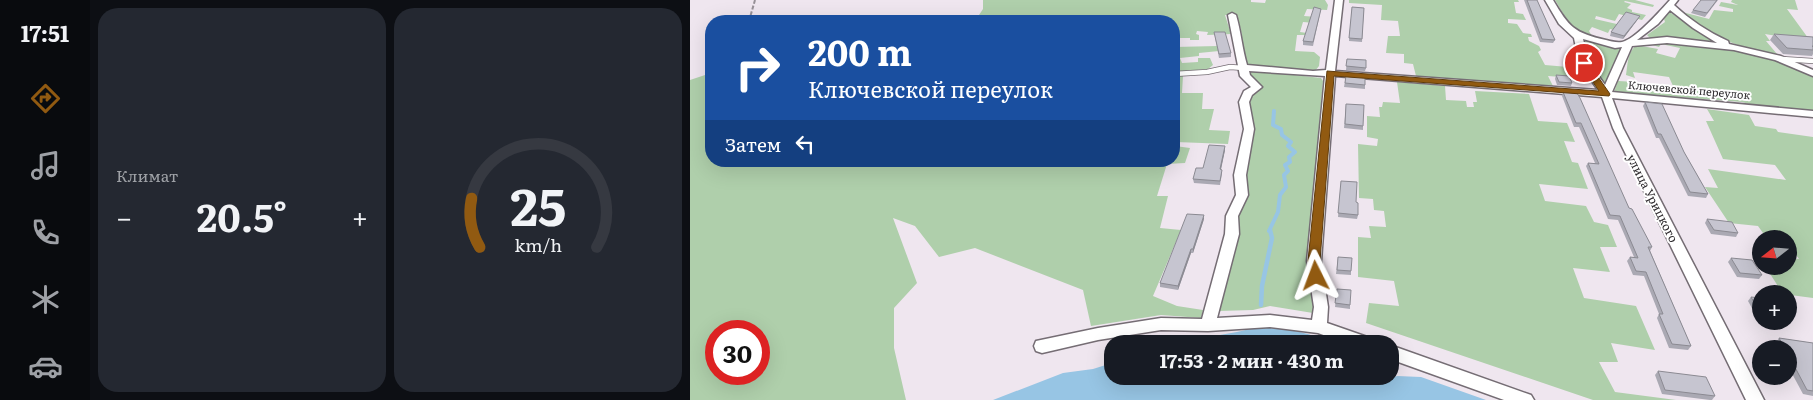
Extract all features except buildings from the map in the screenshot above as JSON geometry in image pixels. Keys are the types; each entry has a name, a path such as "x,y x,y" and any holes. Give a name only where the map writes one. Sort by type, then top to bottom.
{"street":[{"path":"1319,327 1321,307 1314,261 1330,73 1339,0"},
{"name":"улица Урицкого","path":"1549,0 1562,22 1578,37 1584,63 1606,94 1618,128 1755,400"},
{"path":"1606,94 1630,42 1655,22 1671,2 1686,21 1703,32 1734,47"},
{"path":"1208,325 1232,234 1232,216 1242,194 1240,175 1249,129 1244,102 1248,93 1257,87 1245,76 1237,45 1238,32 1232,15"},
{"path":"1575,33 1615,45 1630,42 1668,40 1734,47 1778,58 1813,74"},
{"name":"Ключевской переулок","path":"1244,68 1606,94 1813,114"},
{"path":"1042,346 1098,334 1161,324 1208,325 1270,321 1319,327 1342,335"},
{"path":"1399,355 1525,400"}],"lane":[{"path":"1778,58 1813,61"},
{"name":"Ключевской переулок","path":"1180,74 1207,72 1230,67 1244,68"}],"path":[{"path":"751,15 755,0"}],"green space":[{"path":"983,0 1251,0 1251,2 1265,3 1266,0 1325,0 1328,5 1327,10 1307,9 1304,16 1317,17 1315,23 1303,22 1300,32 1307,33 1306,35 1297,35 1295,51 1314,52 1320,57 1319,66 1315,71 1248,66 1241,47 1242,35 1237,15 1225,15 1231,34 1207,35 1208,32 1197,31 1196,34 1199,35 1199,40 1190,40 1190,38 1180,38 1180,15 979,15 983,9"},
{"path":"1349,0 1518,0 1519,2 1514,2 1516,13 1523,14 1526,20 1508,19 1508,23 1517,24 1523,33 1531,34 1532,37 1528,37 1529,41 1539,46 1541,50 1538,52 1545,65 1568,67 1575,78 1548,76 1553,86 1416,76 1413,64 1404,63 1404,54 1386,53 1388,36 1400,36 1398,21 1381,20 1382,5 1349,3"},
{"path":"1555,0 1635,0 1654,5 1653,7 1624,2 1631,4 1627,8 1632,10 1632,12 1646,15 1642,20 1619,14 1615,21 1596,16 1595,19 1621,25 1614,30 1610,29 1608,33 1592,27 1589,31 1592,36 1614,41 1585,35 1566,18"},
{"path":"1732,0 1795,0 1798,10 1787,9 1811,42 1765,34 1770,41 1766,41 1777,54 1768,54 1722,39 1682,12 1709,19 1714,10 1733,12 1733,9 1719,6 1721,2 1738,5 1731,2"},
{"path":"1668,11 1702,34 1724,45 1650,38 1647,35 1665,22 1664,19"},
{"path":"1583,38 1604,45 1624,45 1604,86 1588,59"},
{"path":"1664,42 1738,51 1777,60 1813,75 1813,111 1756,106 1742,102 1614,92 1618,81 1636,82 1638,89 1677,95 1669,77 1633,72 1635,78 1626,75 1629,55 1636,45 1658,49 1656,53 1675,58 1680,48 1661,44 1659,47 1646,43"},
{"path":"1218,46 1219,51 1199,53 1199,56 1180,58 1180,47"},
{"path":"1180,58 1182,63 1198,62 1198,58 1210,58 1213,65 1208,69 1180,71"},
{"path":"1249,70 1321,78 1323,81 1307,261 1313,298 1313,313 1270,306 1253,310 1218,311 1238,236 1239,215 1248,195 1245,174 1248,102 1253,94 1262,87 1249,76"},
{"path":"705,75 705,167 1166,167 1157,196 1168,196 1160,228 1181,230 1153,296 1177,306 1203,310 1201,318 1161,315 1091,326 1083,290 975,248 939,257 915,226 893,218 917,283 894,308 894,348 906,400 690,400 690,80"},
{"path":"1180,76 1183,76 1182,93 1203,93 1202,109 1214,109 1209,130 1230,131 1228,144 1180,142"},
{"path":"1397,82 1445,86 1446,100 1466,101 1467,107 1474,107 1473,102 1477,102 1475,91 1529,94 1538,121 1567,123 1575,142 1564,141 1572,162 1578,163 1588,189 1539,184 1545,201 1586,206 1594,222 1608,225 1617,247 1600,247 1610,272 1573,268 1584,298 1636,306 1655,350 1611,343 1618,362 1599,362 1615,392 1676,400 1593,400 1366,323 1369,303 1399,306 1394,281 1358,277 1358,237 1371,238 1369,226 1386,227 1384,211 1374,210 1373,199 1359,198 1358,144 1377,146 1378,139 1367,137 1367,116 1380,117 1379,107 1382,107 1383,102 1400,103"},
{"path":"1707,109 1749,115 1755,126 1776,129 1778,132 1813,137 1813,298 1797,296 1797,285 1777,285 1771,275 1798,275 1798,230 1761,230 1758,226 1729,223 1705,187 1718,188 1708,169 1786,180 1775,165 1723,159 1706,121 1714,121"},
{"path":"1180,147 1190,148 1185,163 1180,163"}],"water":[{"path":"1257,327 1310,335 1220,335"},
{"path":"1104,366 1104,385 1399,385 1399,376 1421,377 1486,400 993,400 1063,373"}],"waterway":[{"path":"1269,231 1278,212 1280,195 1286,187 1284,175 1288,171 1285,165 1290,162 1289,157 1295,152 1288,146 1291,142 1282,135 1281,129 1273,125 1274,111"},
{"path":"1261,305 1262,286 1272,238 1270,230"}],"route":[{"path":"1316,276 1314,261 1330,73 1606,94 1584,63"}]}
